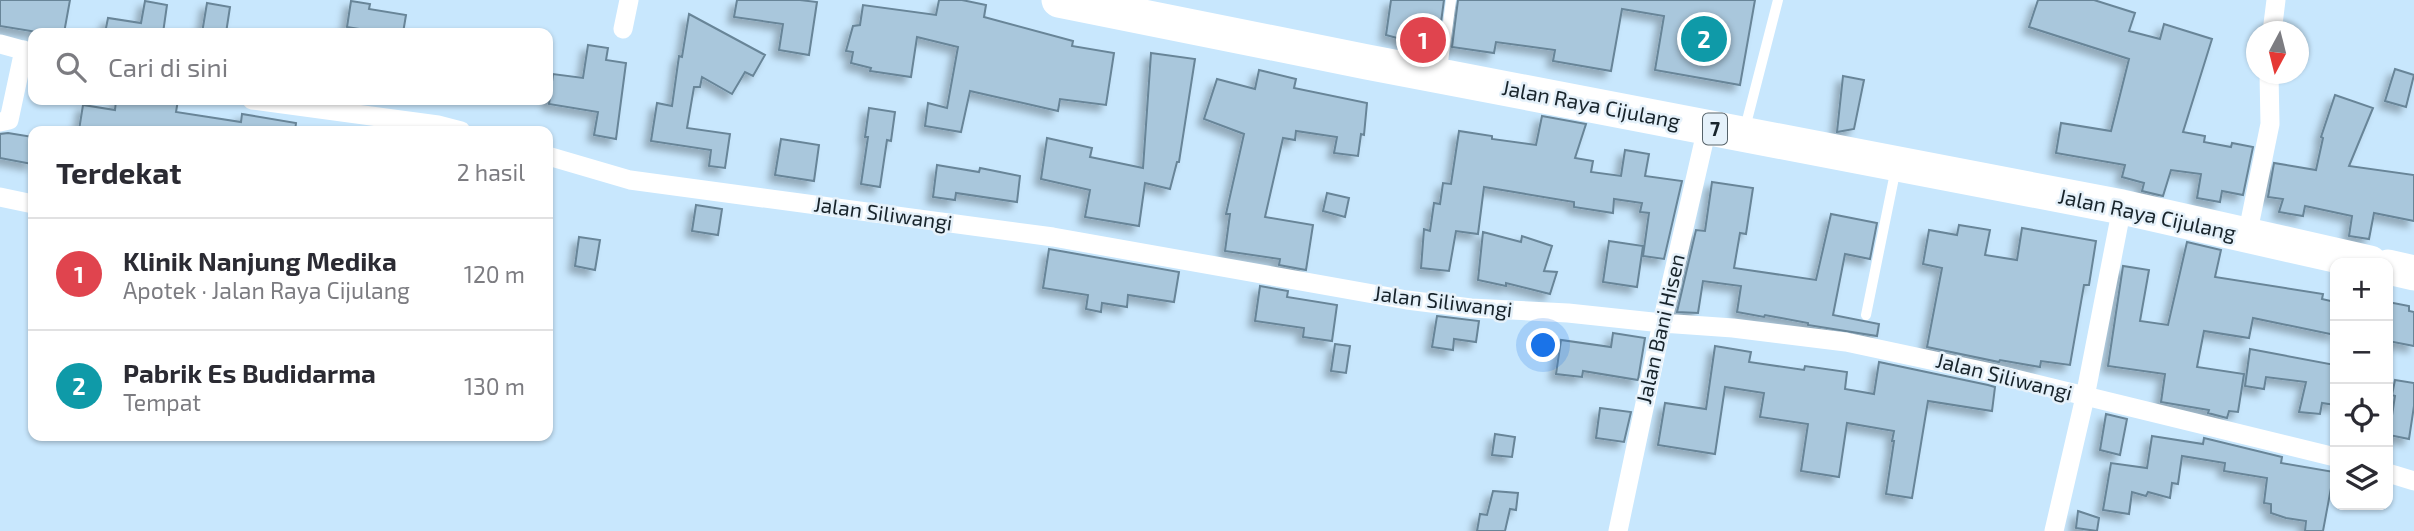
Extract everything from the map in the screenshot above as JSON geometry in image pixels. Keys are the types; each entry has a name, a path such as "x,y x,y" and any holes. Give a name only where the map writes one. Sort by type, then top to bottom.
{"highway":[{"name":"Jalan Raya Cijulang","path":"1059,0 2122,207 2347,258"},
{"path":"2393,268 2414,273"}],"street":[{"path":"623,29 629,0"},
{"path":"2273,21 2276,0"},
{"path":"0,44 28,51"},
{"path":"0,122 9,120 28,54"},
{"path":"2247,236 2268,142 2269,84"},
{"path":"289,105 442,126"},
{"name":"Jalan Bani Hisen","path":"1618,531 1707,128"},
{"name":"Jalan Siliwangi","path":"553,157 630,180 1053,237 1407,300 1471,308 1568,313 1733,328 1846,342 1990,373 2330,456"},
{"path":"0,197 28,203"},
{"path":"2054,531 2085,397 2122,207"},
{"path":"2393,475 2414,481"}],"lane":[{"path":"1441,76 1451,0"},
{"path":"1744,135 1778,0"},
{"path":"1866,316 1896,164"}],"building":[{"path":"0,0 70,0 65,28 28,28 28,31 0,26"},
{"path":"737,0 817,2 809,55 779,50 783,24 734,17"},
{"path":"939,0 962,0 986,5 984,17 1073,41 1072,46 1114,53 1106,105 1060,99 1058,111 970,91 961,132 925,126 928,103 947,108 958,47 917,37 911,77 870,71 871,68 851,63 853,52 846,51 853,26 860,25 863,5 936,15"},
{"path":"1391,0 1444,0 1438,45 1433,44 1432,54 1411,50 1412,42 1386,35"},
{"path":"1458,0 1755,0 1740,85 1655,70 1664,16 1622,9 1611,71 1553,61 1555,50 1496,42 1494,53 1452,47"},
{"path":"2038,0 2094,0 2135,13 2129,31 2160,39 2164,24 2212,39 2183,132 2205,136 2204,142 2231,147 2232,143 2253,147 2243,195 2222,191 2220,202 2197,198 2201,174 2171,170 2163,196 2142,191 2144,183 2122,177 2125,165 2056,153 2061,123 2111,131 2129,59 2029,27"},
{"path":"145,1 167,5 164,28 106,28 108,18 141,23"},
{"path":"351,1 370,4 369,9 406,15 404,28 347,27"},
{"path":"207,3 230,7 227,28 203,28"},
{"path":"689,14 765,55 753,76 745,72 732,94 702,77 700,87 694,87 687,128 730,134 725,168 709,166 711,150 651,141 657,103 672,106 679,56 682,57"},
{"path":"588,45 608,48 606,60 626,63 616,139 594,135 598,112 553,105 553,74 583,78"},
{"path":"1151,53 1195,59 1179,162 1170,189 1145,183 1139,226 1085,217 1090,190 1041,179 1047,138 1092,148 1090,157 1143,168"},
{"path":"2395,69 2414,75 2406,107 2385,101"},
{"path":"1259,70 1296,79 1294,88 1367,103 1364,135 1361,134 1358,156 1334,153 1337,137 1296,131 1295,140 1283,138 1265,217 1313,225 1306,270 1279,265 1280,259 1225,251 1230,214 1226,214 1244,134 1204,119 1217,79 1255,89"},
{"path":"1843,76 1864,80 1854,129 1837,132"},
{"path":"2335,95 2373,108 2349,166 2414,175 2414,221 2374,213 2369,239 2349,236 2352,216 2305,206 2303,216 2279,212 2283,199 2268,197 2274,163 2316,170 2323,138 2321,137"},
{"path":"83,105 115,110 116,105 177,105 176,112 241,122 242,114 296,123 296,126 80,126"},
{"path":"869,108 895,112 891,141 887,140 880,187 861,184"},
{"path":"1542,116 1586,124 1575,158 1593,161 1591,172 1621,176 1625,150 1649,154 1645,176 1682,181 1664,259 1643,256 1649,213 1640,212 1642,203 1614,199 1613,213 1574,207 1574,202 1484,187 1478,234 1456,231 1449,271 1421,268 1424,229 1430,231 1434,203 1440,204 1443,183 1451,184 1459,131 1536,145"},
{"path":"0,134 28,136 28,163 0,158"},
{"path":"781,139 819,145 814,181 775,175"},
{"path":"937,165 979,172 980,168 1020,176 1017,202 956,193 955,200 933,197"},
{"path":"1712,182 1753,188 1746,234 1740,233 1734,268 1816,280 1831,214 1877,223 1870,259 1845,254 1833,315 1879,324 1877,336 1737,312 1741,286 1703,281 1698,313 1677,312 1696,230 1705,231"},
{"path":"1327,193 1349,198 1345,217 1323,211"},
{"path":"696,205 722,209 718,235 692,231"},
{"path":"1959,225 1990,230 1985,255 2017,260 2022,228 2096,241 2089,285 2084,285 2070,365 2041,361 2040,367 2000,360 1999,362 1927,347 1942,268 1923,264 1929,230 1957,235"},
{"path":"1483,232 1521,242 1522,236 1552,246 1544,271 1557,272 1550,294 1506,283 1506,286 1478,280"},
{"path":"579,237 600,240 595,270 575,266"},
{"path":"1609,241 1643,246 1637,287 1603,282"},
{"path":"2187,242 2221,250 2215,277 2323,294 2322,299 2330,301 2330,334 2253,318 2249,338 2204,331 2197,367 2244,374 2238,412 2229,411 2227,418 2208,413 2209,410 2161,402 2165,374 2108,366 2123,266 2149,270 2140,321 2168,325"},
{"path":"1049,249 1179,272 1174,302 1128,295 1127,307 1102,303 1101,312 1086,309 1088,295 1043,288"},
{"path":"1260,286 1288,291 1287,297 1337,305 1332,341 1303,337 1304,328 1255,321"},
{"path":"2393,303 2409,306 2409,311 2414,312 2414,346 2393,342"},
{"path":"1437,316 1479,321 1476,342 1454,339 1453,350 1432,347"},
{"path":"1613,333 1645,338 1638,380 1583,371 1582,377 1556,374 1561,340 1611,347"},
{"path":"1335,344 1350,346 1346,373 1331,371"},
{"path":"1715,346 1751,352 1749,362 1804,370 1805,366 1847,372 1845,389 1874,394 1879,362 1988,385 1995,387 1992,411 1928,401 1912,498 1886,494 1894,431 1847,423 1839,477 1801,471 1808,424 1760,417 1764,393 1725,387 1715,454 1658,445 1665,403 1706,409"},
{"path":"2250,349 2330,364 2330,404 2322,403 2320,414 2299,412 2306,382 2266,377 2264,389 2245,386"},
{"path":"2395,380 2414,383 2409,439 2393,436"},
{"path":"1600,408 1631,412 1624,442 1596,438"},
{"path":"2106,414 2127,419 2120,455 2100,450"},
{"path":"1495,434 1515,437 1512,457 1492,455"},
{"path":"2152,436 2203,444 2204,438 2282,457 2281,463 2330,471 2330,493 2323,531 2305,531 2306,521 2271,513 2271,504 2264,503 2267,478 2224,471 2225,463 2182,456 2178,484 2172,483 2170,498 2148,492 2146,496 2132,492 2129,514 2103,510 2111,463 2147,468"},
{"path":"1493,491 1518,493 1516,510 1510,509 1505,531 1477,531 1480,514 1487,515"},
{"path":"2078,511 2099,518 2097,531 2076,528"}],"place":[{"name":"Pabrik Es Budidarma","path":"1704,39"},
{"name":"Klinik Nanjung Medika","path":"1423,40"}]}
